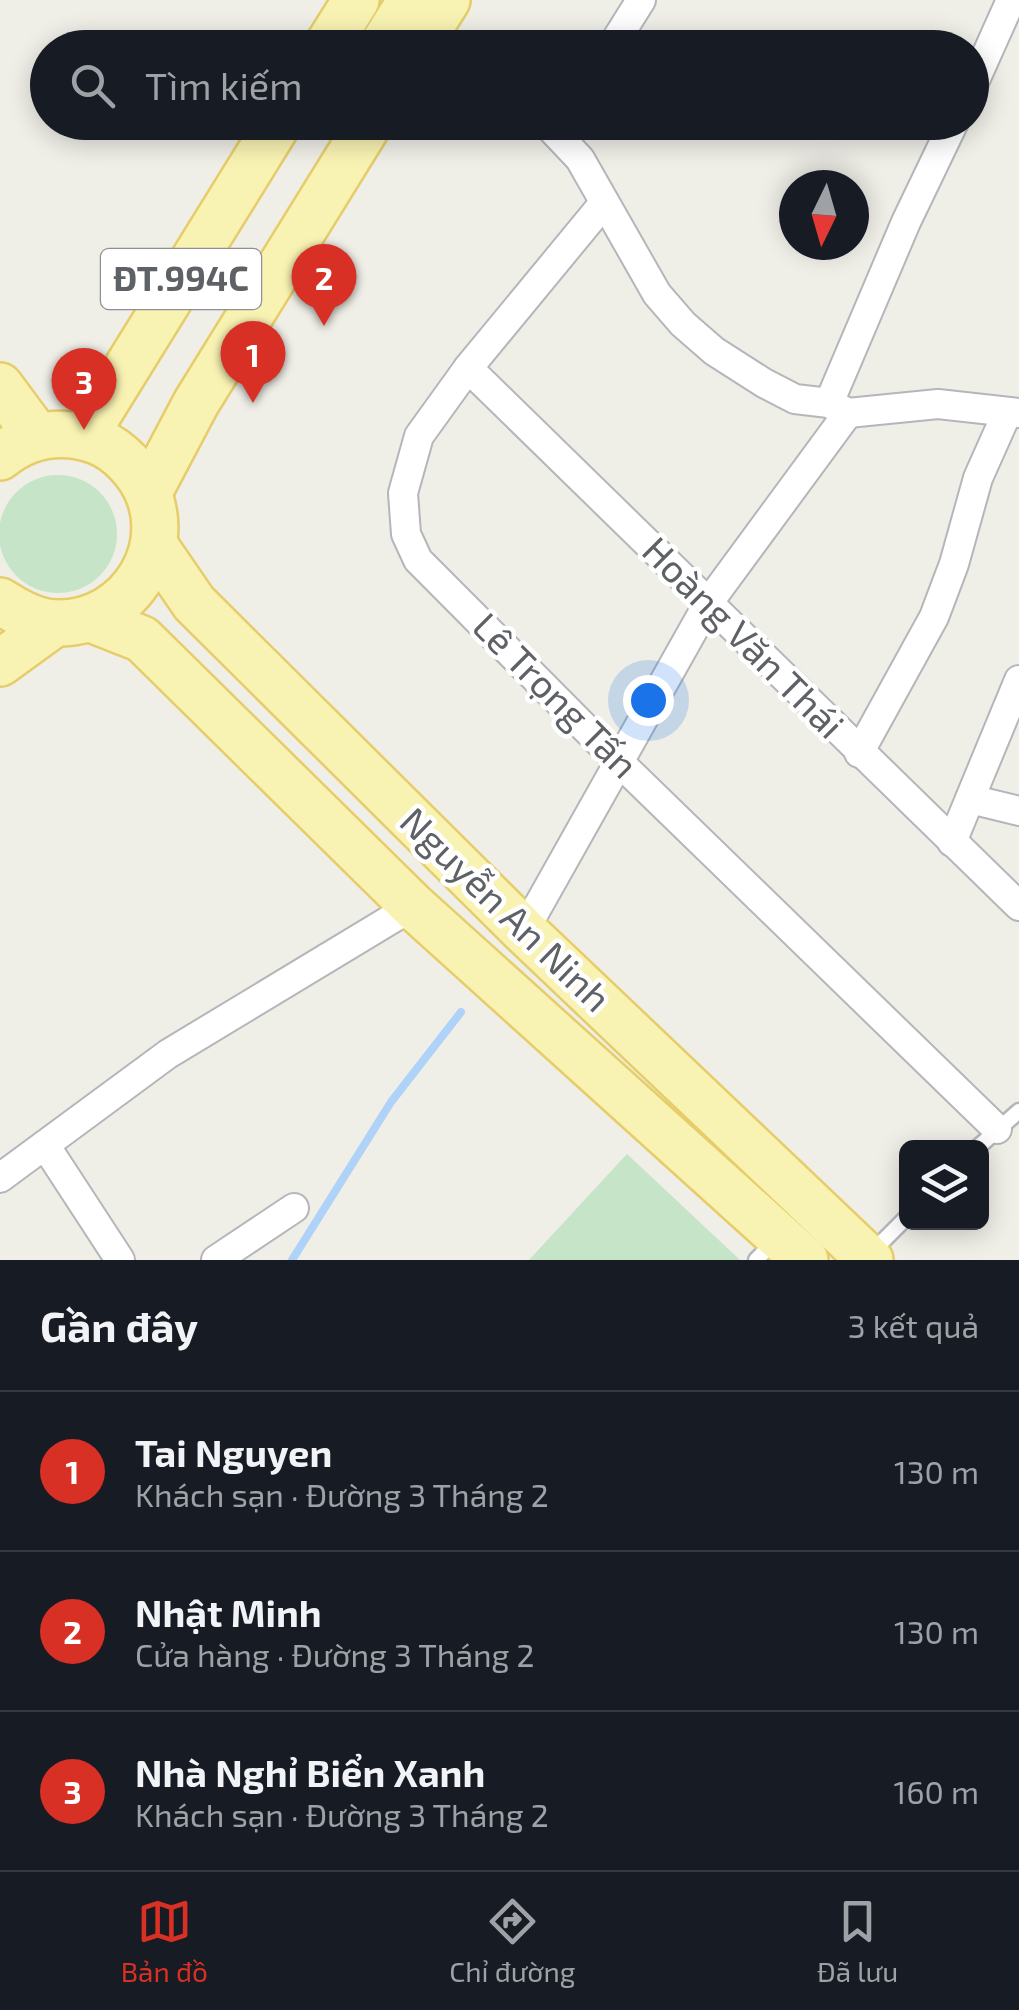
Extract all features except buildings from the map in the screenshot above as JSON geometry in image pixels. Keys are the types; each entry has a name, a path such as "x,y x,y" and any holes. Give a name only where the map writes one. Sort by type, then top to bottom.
{"main road":[{"path":"414,30 447,0"},
{"path":"316,30 342,1"},
{"path":"332,30 342,1"},
{"name":"ĐT.994C","path":"45,441 242,140"},
{"name":"ĐT.994C","path":"45,441 266,140"},
{"name":"ĐT.994C","path":"139,477 325,140"},
{"name":"ĐT.994C","path":"139,477 196,403 359,140"},
{"path":"0,386 45,441 108,446 139,477 156,518 155,546 143,577 121,602 33,618 0,664"},
{"name":"Nguyễn An Ninh","path":"155,546 194,602 524,931 869,1258"},
{"name":"Nguyễn An Ninh","path":"33,618 142,639 413,906 781,1252"},
{"path":"781,1252 811,1202"}],"street":[{"path":"622,30 640,0"},
{"path":"989,49 1011,0"},
{"path":"342,1 399,30"},
{"path":"565,140 580,159 657,294 714,351 764,382 795,399 839,408 938,404 1013,413 978,478 954,564 934,617 859,753"},
{"path":"524,931 709,602 839,408 906,222 945,140"},
{"name":"Lê Trọng Tấn","path":"604,203 468,368 418,436 404,493 406,534 418,560 987,1138"},
{"name":"Hoàng Văn Thái","path":"468,368 1019,906"},
{"path":"952,842 1019,680"},
{"path":"970,800 1019,811"},
{"path":"0,1178 168,1054 413,906"},
{"path":"45,1145 120,1260"},
{"path":"216,1260 294,1208"}],"lane":[{"path":"987,1138 1019,1110"},
{"path":"869,1258 899,1226"}],"green space":[{"path":"58,475 91,485 107,501 117,534 107,567 91,583 58,593 25,583 9,567 -1,534 9,501 25,485"},
{"path":"627,1154 740,1260 529,1260"}],"waterway":[{"path":"292,1260 391,1102 461,1012"}],"place":[{"name":"Nhật Minh","path":"324,326"},
{"name":"Tai Nguyen","path":"253,403"},
{"name":"Nhà Nghỉ Biển Xanh","path":"84,430"}]}
